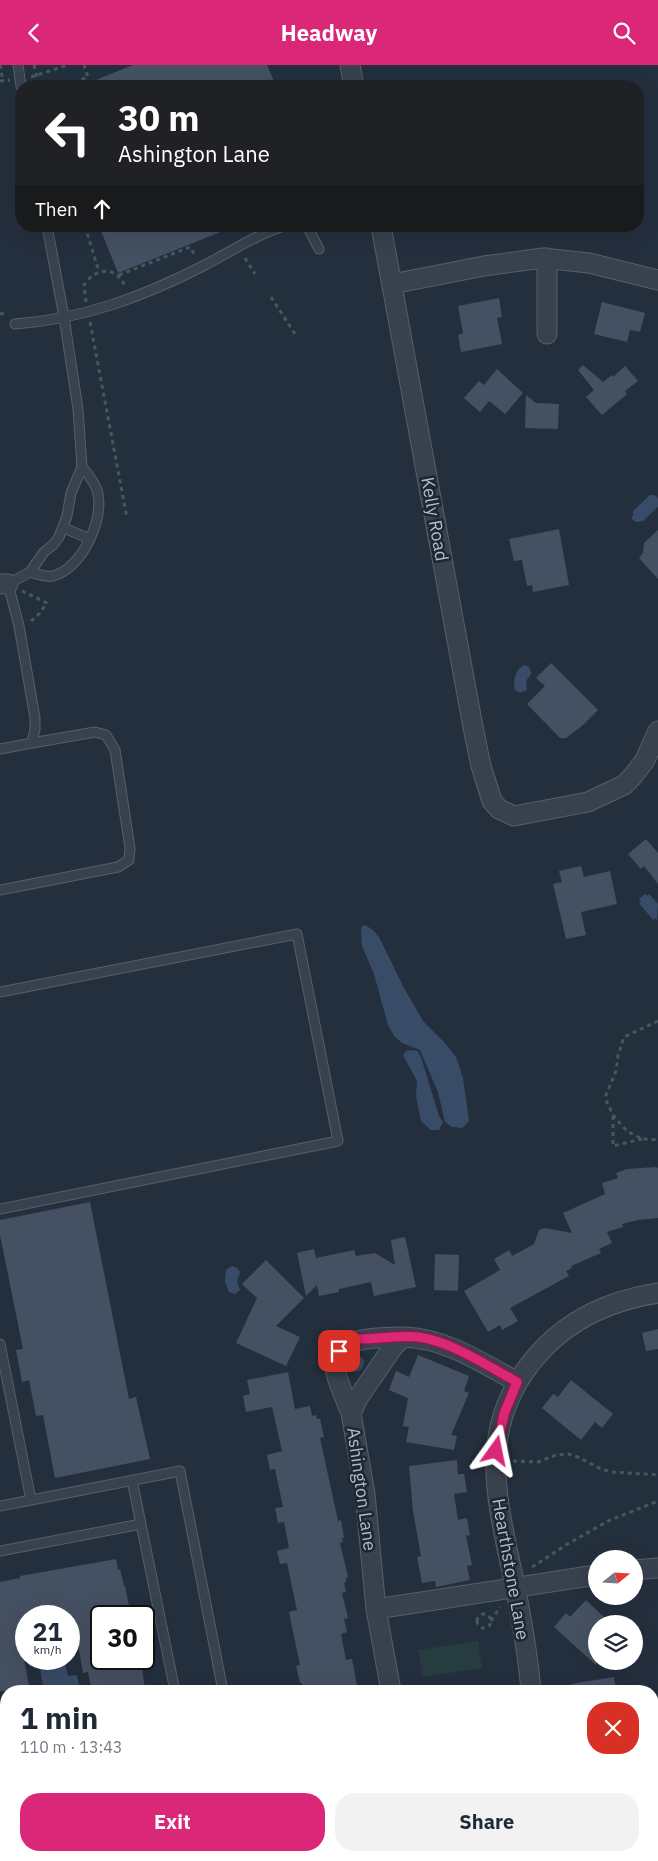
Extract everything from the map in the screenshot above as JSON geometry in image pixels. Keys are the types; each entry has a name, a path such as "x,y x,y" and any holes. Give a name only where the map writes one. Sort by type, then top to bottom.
{"street":[{"path":"350,65 353,80"},
{"name":"Kelly Road","path":"382,232 473,727 487,788 492,801 499,809 514,816 581,803 609,793 624,785 633,777 645,760 658,731"},
{"path":"392,284 516,260 548,258 589,263 658,280"},
{"path":"547,334 548,258"},
{"name":"Hearthstone Lane","path":"531,1685 497,1493 495,1460 504,1414 517,1382 527,1367 549,1343 570,1325 608,1305 638,1296 658,1293"},
{"name":"Ashington Lane","path":"390,1685 376,1609 365,1494 351,1413 358,1398 393,1347 403,1337"},
{"path":"351,1413 334,1366 339,1351 351,1342 359,1339 425,1338 476,1358 517,1382"},
{"path":"643,1569 658,1568"},
{"path":"376,1609 588,1576"}],"lane":[{"path":"18,65 20,80"},
{"path":"30,573 44,552 53,545 64,527 71,493 82,467 78,409 64,317 48,232"},
{"path":"15,323 64,317 113,306 199,268 269,232"},
{"path":"310,232 319,249"},
{"path":"32,743 35,718 19,626 4,584 30,573 52,576 64,571 78,557 90,539 95,527 99,501 98,491 94,481 82,467"},
{"path":"64,527 90,539"},
{"path":"0,749 94,732 106,735 115,750 130,848 129,860 118,867 0,890"},
{"path":"0,992 297,934 338,1141 0,1209"},
{"path":"0,1344 31,1500"},
{"path":"0,1506 180,1471 222,1685"},
{"path":"132,1479 174,1685"},
{"path":"0,1551 141,1524"}],"path":[{"path":"0,65 1,81 15,82"},
{"path":"34,65 39,80"},
{"path":"28,80 68,65"},
{"path":"80,80 88,77 84,65"},
{"path":"87,232 99,272"},
{"path":"119,275 190,247 196,257 203,253"},
{"path":"127,518 84,285 99,272 107,271 119,275 122,277 129,300"},
{"path":"271,297 297,337"},
{"path":"642,1139 627,1131 613,1116 607,1103 606,1095 616,1071 624,1037 658,1021"},
{"path":"613,1116 613,1146 642,1139 658,1140"},
{"path":"495,1460 538,1462 556,1455 568,1454 612,1472 658,1475"},
{"path":"491,1621 489,1616 485,1614 481,1615 477,1620 478,1625 484,1628 489,1626 532,1567 614,1518 658,1501"}],"green space":[{"path":"478,1641 482,1668 423,1677 418,1650"}],"water":[{"path":"650,495 655,495 658,499 658,507 643,521 636,522 631,518 633,511"},
{"path":"525,665 530,668 531,674 526,681 527,690 520,693 515,690 514,682 517,672"},
{"path":"645,894 647,896 649,894 658,904 657,920 655,918 653,920 639,903 641,901 639,899"},
{"path":"365,925 379,937 423,1021 456,1057 463,1078 469,1121 462,1128 452,1127 445,1122 438,1092 420,1050 402,1043 394,1036 388,1025 374,974 362,946 361,930 362,926"},
{"path":"406,1051 417,1051 421,1057 439,1116 443,1122 439,1130 431,1130 421,1121 416,1096 417,1081 403,1055"},
{"path":"232,1266 240,1272 237,1282 240,1290 235,1294 229,1292 225,1282 226,1270"},
{"path":"355,1354 363,1359 364,1363 359,1371 355,1372 347,1367 346,1363 351,1355"},
{"path":"40,1670 67,1670 68,1676 77,1675 79,1685 43,1685"}],"building":[{"path":"133,65 267,65 273,80 96,80"},
{"path":"101,232 220,232 118,273"},
{"path":"499,298 502,317 497,318 502,344 461,352 458,335 463,333 458,306"},
{"path":"602,302 645,313 640,332 630,330 627,342 594,334"},
{"path":"583,365 603,382 612,375 613,377 625,366 638,381 625,391 627,394 602,415 586,397 594,390 578,370"},
{"path":"497,369 523,393 505,414 489,401 480,412 464,398 479,381 484,385"},
{"path":"526,395 536,403 559,404 558,429 525,428"},
{"path":"559,529 569,585 533,592 532,585 527,586 522,560 514,561 509,539"},
{"path":"658,530 658,579 639,558 643,553 644,543"},
{"path":"551,663 598,710 582,726 566,738 560,738 527,704 545,686 536,678"},
{"path":"646,839 658,853 658,884 644,866 641,869 628,854"},
{"path":"581,866 584,877 610,871 617,904 581,912 586,935 566,939 553,884 562,882 559,871"},
{"path":"658,1168 658,1218 622,1224 623,1227 607,1232 612,1243 599,1249 601,1253 571,1266 572,1268 566,1271 569,1276 510,1308 518,1321 502,1330 500,1325 488,1332 464,1291 500,1270 494,1259 509,1250 512,1256 534,1244 539,1230 544,1228 572,1233 563,1213 605,1194 602,1183 618,1178 616,1173 627,1169"},
{"path":"90,1202 129,1399 136,1397 150,1459 55,1478 43,1415 36,1416 29,1380 22,1382 16,1350 23,1349 0,1235 0,1220"},
{"path":"405,1237 416,1287 374,1296 371,1282 339,1289 339,1292 319,1296 317,1285 306,1296 297,1253 314,1249 316,1258 354,1250 356,1256 375,1253 395,1265 391,1240"},
{"path":"435,1254 459,1255 458,1291 434,1290"},
{"path":"266,1260 304,1298 276,1326 300,1337 286,1366 236,1343 257,1298 242,1284"},
{"path":"658,1329 658,1349 646,1351 642,1333"},
{"path":"418,1355 469,1376 464,1391 469,1393 451,1435 457,1436 454,1450 406,1442 409,1427 403,1426 408,1398 389,1390 396,1371 409,1377"},
{"path":"288,1372 295,1409 310,1406 312,1416 316,1415 317,1419 320,1419 324,1437 320,1438 338,1521 341,1520 344,1538 342,1538 343,1542 340,1543 348,1577 344,1583 346,1592 342,1593 348,1618 344,1619 347,1632 341,1634 346,1660 352,1659 357,1685 302,1685 300,1683 296,1666 300,1665 289,1612 297,1610 287,1563 280,1564 277,1551 289,1548 284,1522 278,1523 275,1508 283,1507 275,1469 270,1470 267,1455 282,1451 272,1407 246,1412 243,1396 250,1394 247,1380"},
{"path":"571,1380 613,1414 602,1428 595,1422 581,1440 542,1408 553,1394 558,1397"},
{"path":"457,1460 458,1474 464,1474 467,1492 454,1494 458,1520 467,1518 470,1535 466,1536 472,1565 467,1566 470,1580 436,1587 435,1581 422,1583 417,1557 421,1556 413,1511 409,1466"},
{"path":"116,1559 129,1605 90,1605 90,1670 142,1670 144,1685 91,1685 88,1672 83,1673 80,1656 80,1605 15,1605 15,1670 26,1670 29,1685 0,1685 0,1582 20,1578 20,1576"},
{"path":"586,1600 588,1605 591,1605 602,1615 588,1615 588,1658 554,1627 566,1613 570,1617"},
{"path":"614,1677 615,1685 571,1685"}],"route":[{"path":"339,1351 351,1342 359,1339 425,1338 476,1358 517,1382 508,1399 496,1451"}]}
